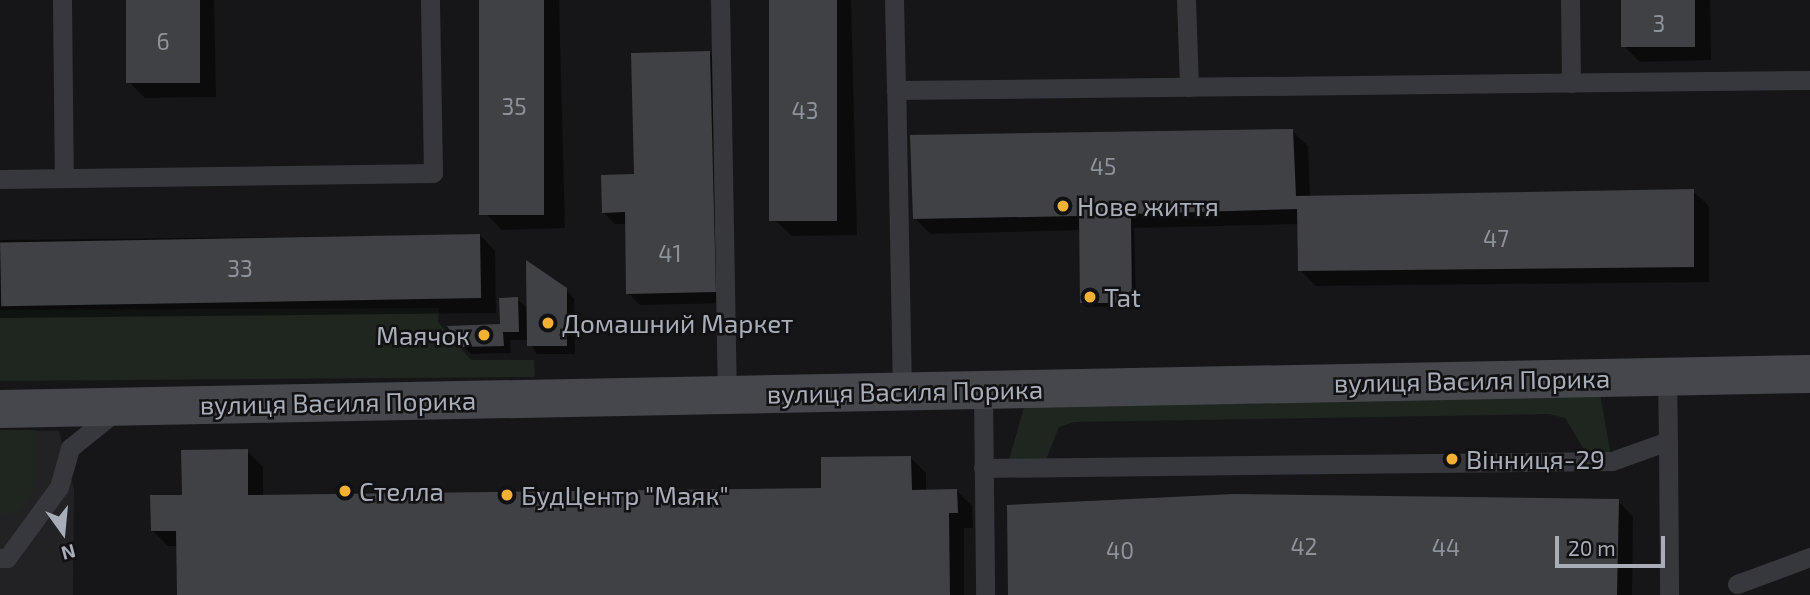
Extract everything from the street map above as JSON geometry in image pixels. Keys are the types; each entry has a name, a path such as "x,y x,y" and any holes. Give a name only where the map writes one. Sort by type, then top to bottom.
{"street":[{"name":"вулиця Василя Порика","path":"0,409 1810,374"}],"lane":[{"path":"62,0 64,178"},
{"path":"0,179 433,173 430,0"},
{"path":"720,0 727,395"},
{"path":"894,0 902,391"},
{"path":"1186,0 1189,87"},
{"path":"1570,0 1571,83"},
{"path":"896,90 1810,80"},
{"path":"1667,376 1669,595"},
{"path":"983,390 985,595"},
{"path":"0,558 7,558 60,487 70,448 121,407"},
{"path":"983,468 1612,461 1668,441"},
{"path":"1737,584 1810,557"}],"shaded area":[{"path":"439,308 438,322 471,360 534,360 535,377 0,381 0,310"},
{"path":"1600,394 1612,461 1591,461 1565,418 1549,414 1074,422 1059,427 1043,467 1007,467 1026,400"},
{"path":"0,430 59,431 74,489 73,595 0,595"},
{"path":"0,430 35,430 34,484 22,510 0,516"}],"building":[{"path":"126,0 200,0 200,83 126,83"},
{"path":"479,0 544,0 544,215 479,215"},
{"path":"769,0 837,0 837,221 769,221"},
{"path":"1621,0 1695,0 1695,47 1621,47"},
{"path":"710,51 716,292 626,294 625,212 602,213 601,175 634,174 631,53"},
{"path":"1293,129 1296,196 1694,189 1694,267 1298,271 1297,209 1131,214 1132,303 1080,303 1079,216 913,219 910,135"},
{"path":"480,234 481,298 1,306 0,242"},
{"path":"526,260 567,288 567,346 527,346"},
{"path":"518,297 519,332 503,332 504,346 461,347 447,326 500,324 499,298"},
{"path":"248,449 248,495 821,488 821,457 911,456 912,490 957,489 958,513 949,513 950,595 177,595 176,531 151,531 150,495 182,495 181,450"},
{"path":"1234,494 1619,499 1617,595 1008,595 1007,505"}],"place":[{"name":"Нове життя","path":"1063,206"},
{"name":"Tat","path":"1090,297"},
{"name":"Домашний Маркет","path":"548,323"},
{"name":"Маячок","path":"484,335"},
{"name":"Вінниця-29","path":"1452,459"},
{"name":"Стелла","path":"345,491"},
{"name":"БудЦентр \"Маяк\"","path":"507,495"}]}
